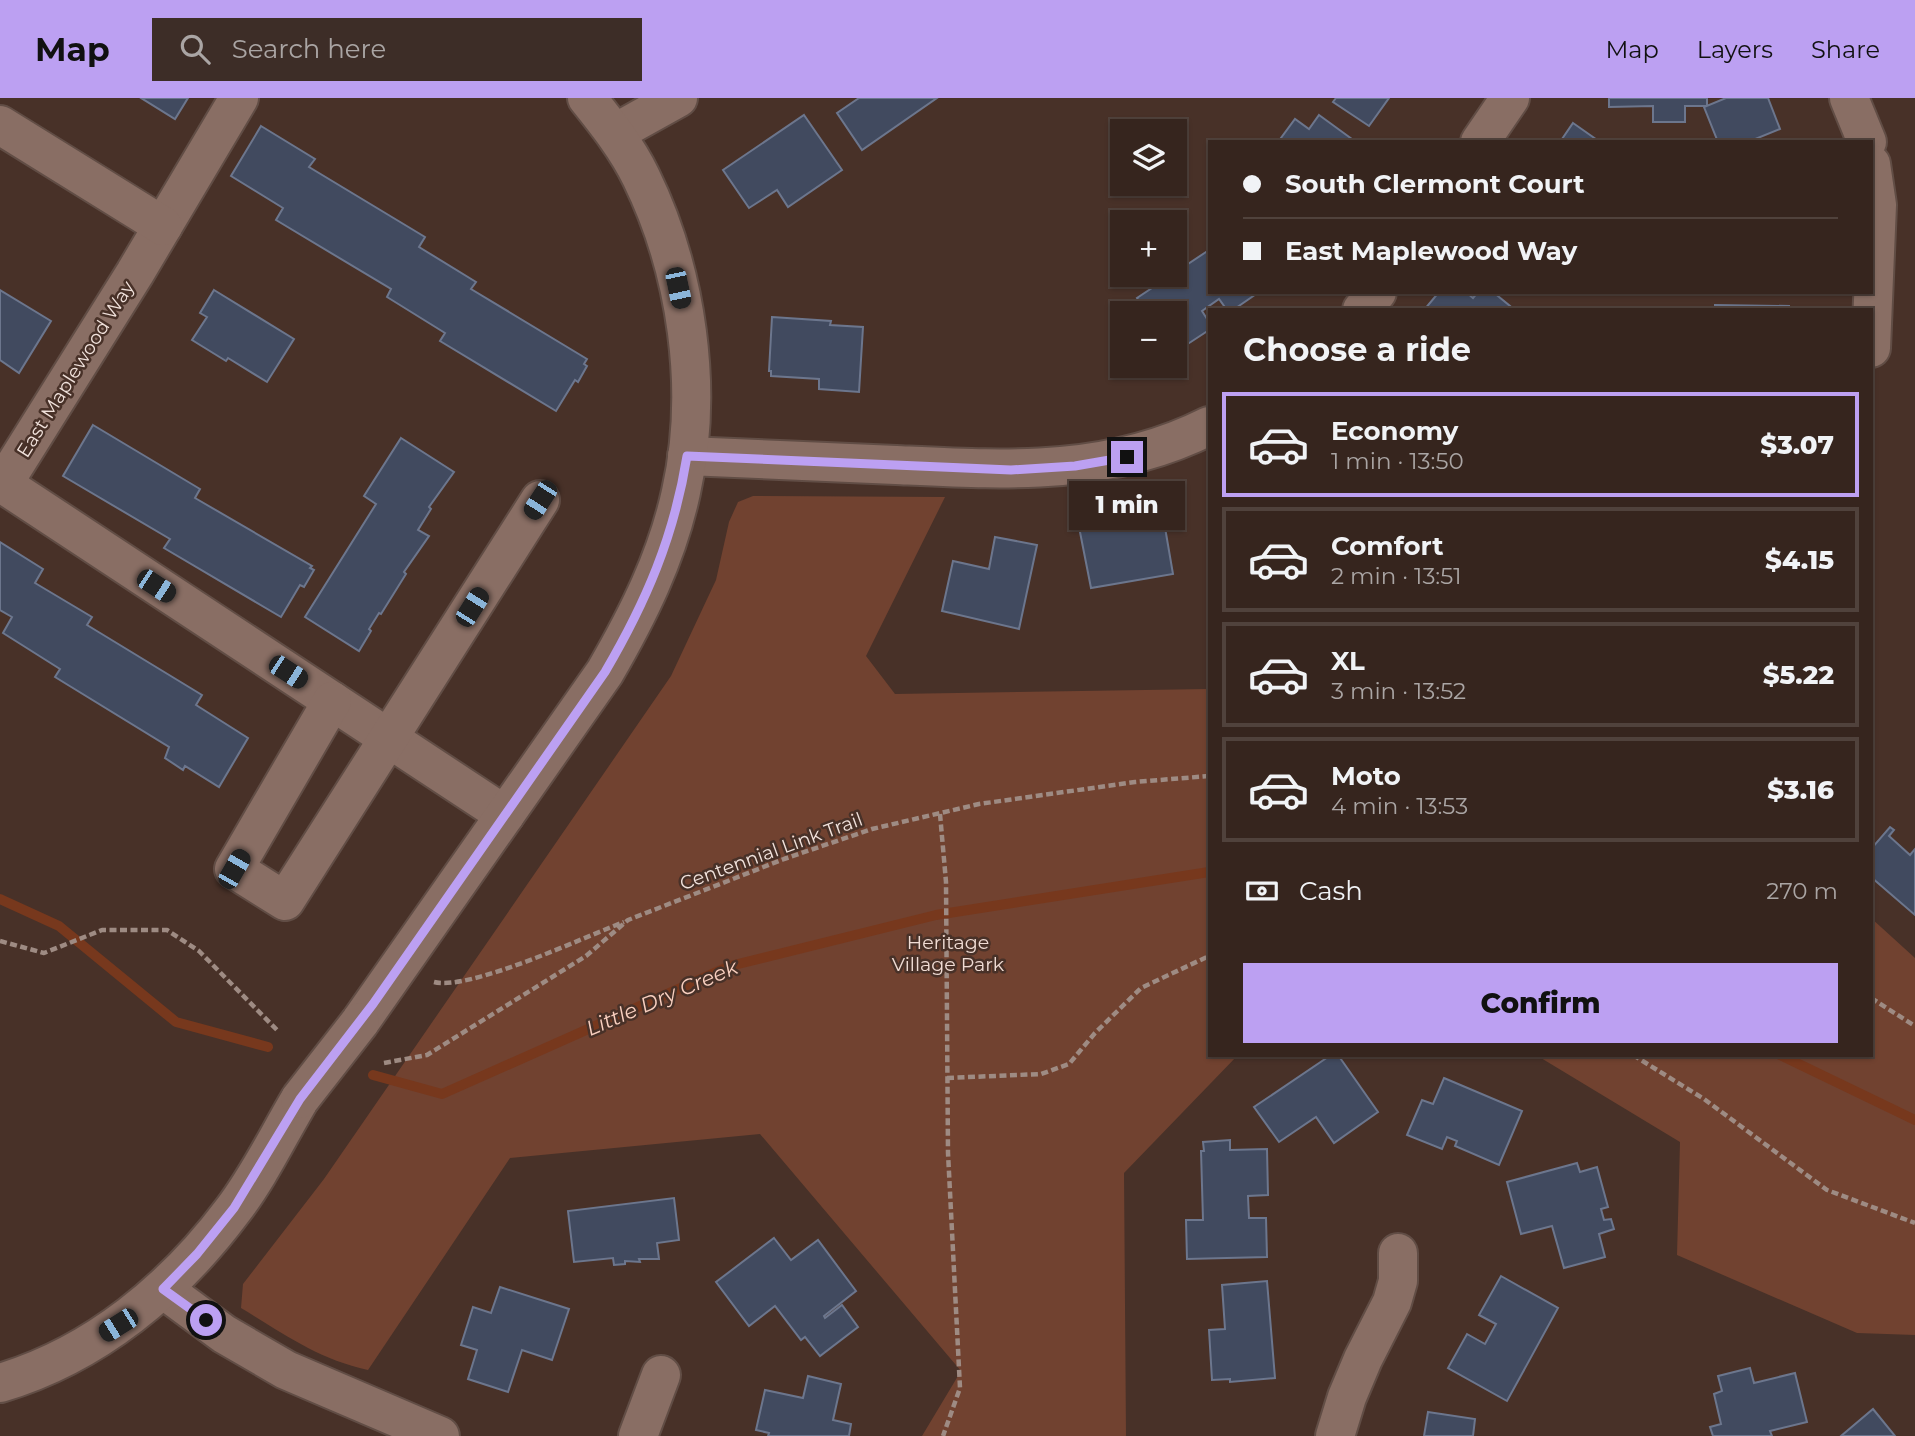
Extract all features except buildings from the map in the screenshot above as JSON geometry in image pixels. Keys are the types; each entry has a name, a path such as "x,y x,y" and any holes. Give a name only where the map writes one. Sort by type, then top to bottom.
{"street":[{"name":"East Maplewood Way","path":"239,98 2,486 505,815"},
{"path":"0,1383 23,1376 77,1351 118,1325 163,1289 197,1254 234,1208 300,1099 360,1022 605,672 634,622 656,573 681,492 690,413 689,362 684,315 673,261 658,215 640,175 615,133 587,98"},
{"path":"615,133 678,98"},
{"path":"1481,140 1510,98"},
{"path":"1849,98 1866,140"},
{"path":"0,125 163,226"},
{"path":"1873,178 1877,205 1873,308"},
{"path":"1364,308 1375,294"},
{"path":"687,456 1036,469 1075,466 1127,457 1190,436 1208,427"},
{"path":"332,701 234,869 285,901 540,500"},
{"path":"1335,1436 1363,1359 1392,1302 1398,1281 1398,1253"},
{"path":"163,1289 224,1334 286,1370 440,1436"},
{"path":"638,1436 661,1375"}],"path":[{"name":"Centennial Link Trail","path":"384,1063 427,1055 586,956 628,920 784,859 872,829 979,804 1135,782 1208,776"},
{"path":"940,814 946,882 948,1153 960,1388 943,1436"},
{"path":"398,968 438,983 464,982 628,920"},
{"path":"0,941 44,953 102,930 167,930 199,951 278,1031"},
{"path":"947,1078 1041,1074 1069,1064 1095,1033 1141,988 1208,956"},
{"path":"1873,999 1915,1026"},
{"path":"1636,1057 1704,1099 1827,1190 1915,1223"}],"green space":[{"name":"Heritage Village Park","path":"753,496 945,497 866,656 895,694 1208,689 1208,1057 1236,1057 1124,1173 1126,1436 922,1436 961,1371 760,1134 510,1158 368,1370 317,1352 241,1308 243,1284 324,1179 671,676 716,580 729,522 738,502"},
{"path":"1873,920 1915,958 1915,1335 1857,1333 1677,1255 1680,1142 1539,1057 1873,1057"}],"waterway":[{"name":"Little Dry Creek","path":"373,1075 442,1094 730,966 936,915 1208,872"},
{"name":"Little Dry Creek","path":"0,899 59,926 176,1022 268,1047"},
{"name":"Little Dry Creek","path":"1784,1057 1915,1120"}],"route":[{"path":"206,1320 163,1289 197,1254 234,1208 300,1099 373,1004 605,672 634,622 656,573 681,492 687,456 1011,470 1075,466 1127,457"}]}
